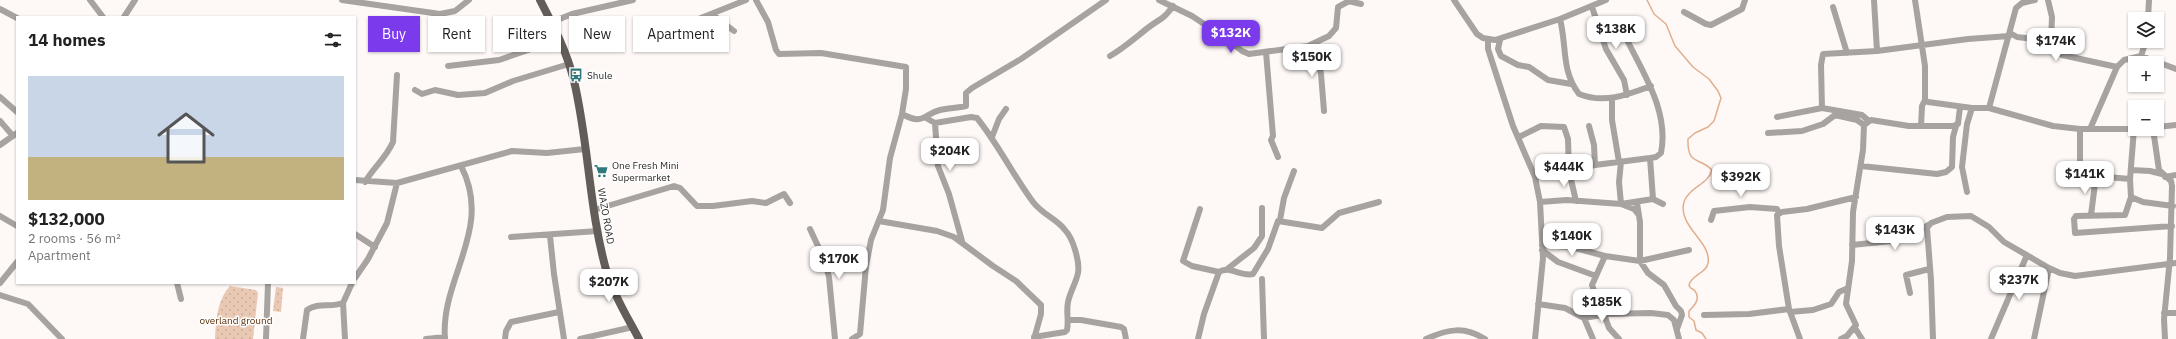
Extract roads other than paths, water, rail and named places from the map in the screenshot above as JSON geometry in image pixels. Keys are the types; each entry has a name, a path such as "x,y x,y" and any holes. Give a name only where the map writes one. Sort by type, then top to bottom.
{"main road":[{"name":"WAZO ROAD","path":"540,0 549,16"},
{"name":"WAZO ROAD","path":"561,42 570,64 575,82 594,210 608,275 639,339"}],"street":[{"path":"90,0 102,16"},
{"path":"125,16 135,0"},
{"path":"342,0 440,14 449,14 469,0"},
{"path":"561,18 572,14 633,0"},
{"path":"725,0 728,7"},
{"path":"707,16 746,0"},
{"path":"756,0 768,22 776,50 779,54 803,52 821,53 906,67 906,89 902,114 890,158 883,210 871,240 866,266 860,334 852,339"},
{"path":"902,114 915,119 926,118 934,112 966,106 966,93 972,88 1021,59 1106,0"},
{"path":"1159,0 1173,6 1224,37 1242,51 1258,54 1315,43 1335,32 1337,12 1341,5 1349,1 1361,4"},
{"path":"1454,0 1477,34 1488,40 1500,40 1592,7 1606,0"},
{"path":"1684,12 1706,24 1716,24 1742,9 1745,0"},
{"path":"1874,0 1877,51"},
{"path":"1915,0 1915,10 1923,46 1925,100 1922,106 1921,126"},
{"path":"1988,108 2016,8 2022,3 2035,0"},
{"path":"2048,0 2052,17 2051,41 2062,55 2117,67"},
{"path":"2148,12 2149,0"},
{"path":"1110,56 1128,45 1150,26 1164,18 1173,6"},
{"path":"1592,7 1606,49 1624,80 1627,95"},
{"path":"1834,7 1847,53"},
{"path":"0,9 16,17"},
{"path":"712,14 734,31"},
{"path":"1560,19 1571,84 1579,94 1585,96 1612,98 1627,95 1651,86"},
{"path":"1822,108 1821,56 1824,53 1877,51 2009,35 2051,41"},
{"path":"1488,40 1488,49 1500,85 1535,177 1540,202 1542,247 1535,339"},
{"path":"1500,40 1498,49 1502,56 1518,65 1530,67 1551,81 1571,84"},
{"path":"1535,177 1595,165 1656,157 1661,153 1661,115 1651,86 1628,42"},
{"path":"1315,43 1321,74 1324,110"},
{"path":"2141,56 2144,48"},
{"path":"448,66 499,60 523,52"},
{"path":"1266,52 1273,136 1271,140 1278,157"},
{"path":"2090,129 2117,67 2124,60 2128,59"},
{"path":"415,90 422,94 435,90 458,95 479,94 513,81 570,64"},
{"path":"2164,65 2176,69"},
{"path":"365,182 370,172 389,151 393,142 397,75"},
{"path":"0,97 16,111"},
{"path":"1612,98 1612,120 1620,162 1619,182 1622,204"},
{"path":"1925,100 1928,102 1960,107 1988,108 2053,126 2080,129 2128,129"},
{"path":"1861,166 1937,174 1946,172 1952,167 1953,137 1960,107"},
{"path":"1777,117 1822,108 1857,114 1867,123"},
{"path":"1967,192 1962,167 1968,124 1972,108"},
{"path":"992,137 999,120 1006,109"},
{"path":"1768,133 1802,131 1822,124 1835,115 1867,123 1879,120 1909,126 1956,126"},
{"path":"879,221 937,231 962,241 993,266 1016,281 1038,301 1041,310 1034,338 1065,332 1067,330 1068,301 1078,273 1078,265 1067,232 1034,203 992,137 975,117 935,123 926,118"},
{"path":"0,121 15,134 0,145"},
{"path":"935,123 938,166 949,194 962,241"},
{"path":"1862,339 1855,328 1855,321 1846,304 1846,289 1851,267 1852,229 1867,123"},
{"path":"2164,126 2176,125"},
{"path":"1519,137 1540,126 1563,126 1568,139 1569,171 1576,201"},
{"path":"1589,126 1594,145 1595,165"},
{"path":"2080,129 2080,172 2096,176 2130,179"},
{"path":"2134,136 2130,179 2131,198 2125,215 2091,215 2074,217 2075,233 2172,226"},
{"path":"2154,136 2158,165 2163,175 2172,183 2174,209 2172,226 2173,263 2164,313 2165,339"},
{"path":"356,180 365,182 397,182 461,166 512,151 547,152 585,149"},
{"path":"1650,158 1653,199"},
{"path":"426,339 445,338 446,308 467,246 473,215 472,197 467,178 461,166"},
{"path":"2131,170 2150,171 2163,175 2176,175"},
{"path":"1226,270 1247,275 1253,274 1268,249 1280,220 1284,198 1294,171"},
{"path":"2091,215 2096,176"},
{"path":"356,276 387,222 397,182"},
{"path":"594,210 674,186 680,188 697,206 713,206 752,201 766,203 784,194 790,203"},
{"path":"1779,213 1807,209 1856,197"},
{"path":"2131,198 2174,209"},
{"path":"1540,202 1576,201 1622,204 1637,203 1653,199 1663,204"},
{"path":"1280,220 1322,228 1339,213 1379,202"},
{"path":"1637,203 1639,216 1640,261 1648,273 1664,285 1676,306 1681,311 1682,315 1677,330"},
{"path":"1622,204 1634,209 1639,216"},
{"path":"1711,220 1714,211 1744,207 1777,209 1779,213"},
{"path":"1200,209 1183,261 1192,266 1219,272 1226,270 1254,248 1262,237 1262,208"},
{"path":"1779,213 1777,215 1779,246 1790,311 1800,339"},
{"path":"0,216 16,225"},
{"path":"1852,246 1901,240 1928,225 1947,217 1971,216 1989,227 2004,242 2060,273 2075,276 2173,263"},
{"path":"1928,225 1933,339"},
{"path":"810,229 824,259 829,277 835,339"},
{"path":"511,237 550,236 598,231"},
{"path":"356,235 374,247"},
{"path":"550,236 564,339"},
{"path":"1542,247 1571,248 1605,256 1640,261 1689,250"},
{"path":"1542,247 1558,262 1596,276"},
{"path":"1991,339 2027,255"},
{"path":"1605,256 1592,283 1594,291 1605,314 1608,328 1619,339"},
{"path":"0,283 16,263"},
{"path":"2034,339 2049,268"},
{"path":"1910,293 1906,275 1929,269"},
{"path":"1198,339 1204,314 1219,272"},
{"path":"1262,279 1264,339"},
{"path":"177,284 181,298"},
{"path":"266,339 268,284"},
{"path":"345,339 343,302 352,284"},
{"path":"1704,315 1813,310 1832,304 1839,292 1846,289"},
{"path":"0,295 28,304 62,339"},
{"path":"303,339 307,310 318,305 334,306 343,302"},
{"path":"1538,304 1565,308 1584,318 1605,314 1651,313 1668,315 1674,320 1679,339"},
{"path":"505,339 506,331 511,322 560,312"},
{"path":"2164,313 2176,313"},
{"path":"1584,318 1593,339"},
{"path":"1068,320 1121,327 1124,329 1126,339"},
{"path":"580,339 632,327"},
{"path":"1841,339 1855,328"},
{"path":"1426,339 1458,330 1475,333 1485,339"}],"waterway":[{"path":"1647,0 1654,14 1666,24 1675,46 1693,67 1709,79 1718,91 1721,98 1714,121 1708,127 1695,133 1688,139 1688,148 1692,157 1712,170 1707,179 1686,197 1683,211 1685,219 1705,248 1708,255 1707,266 1690,282 1689,285 1690,288 1697,294 1697,300 1689,311 1689,317 1694,321 1696,330 1702,333 1706,339"}],"place":[{"name":"Shule","path":"576,75"},
{"name":"One Fresh Mini Supermarket","path":"601,171"}],"park label":[{"name":"overland ground","path":"236,320"}]}
